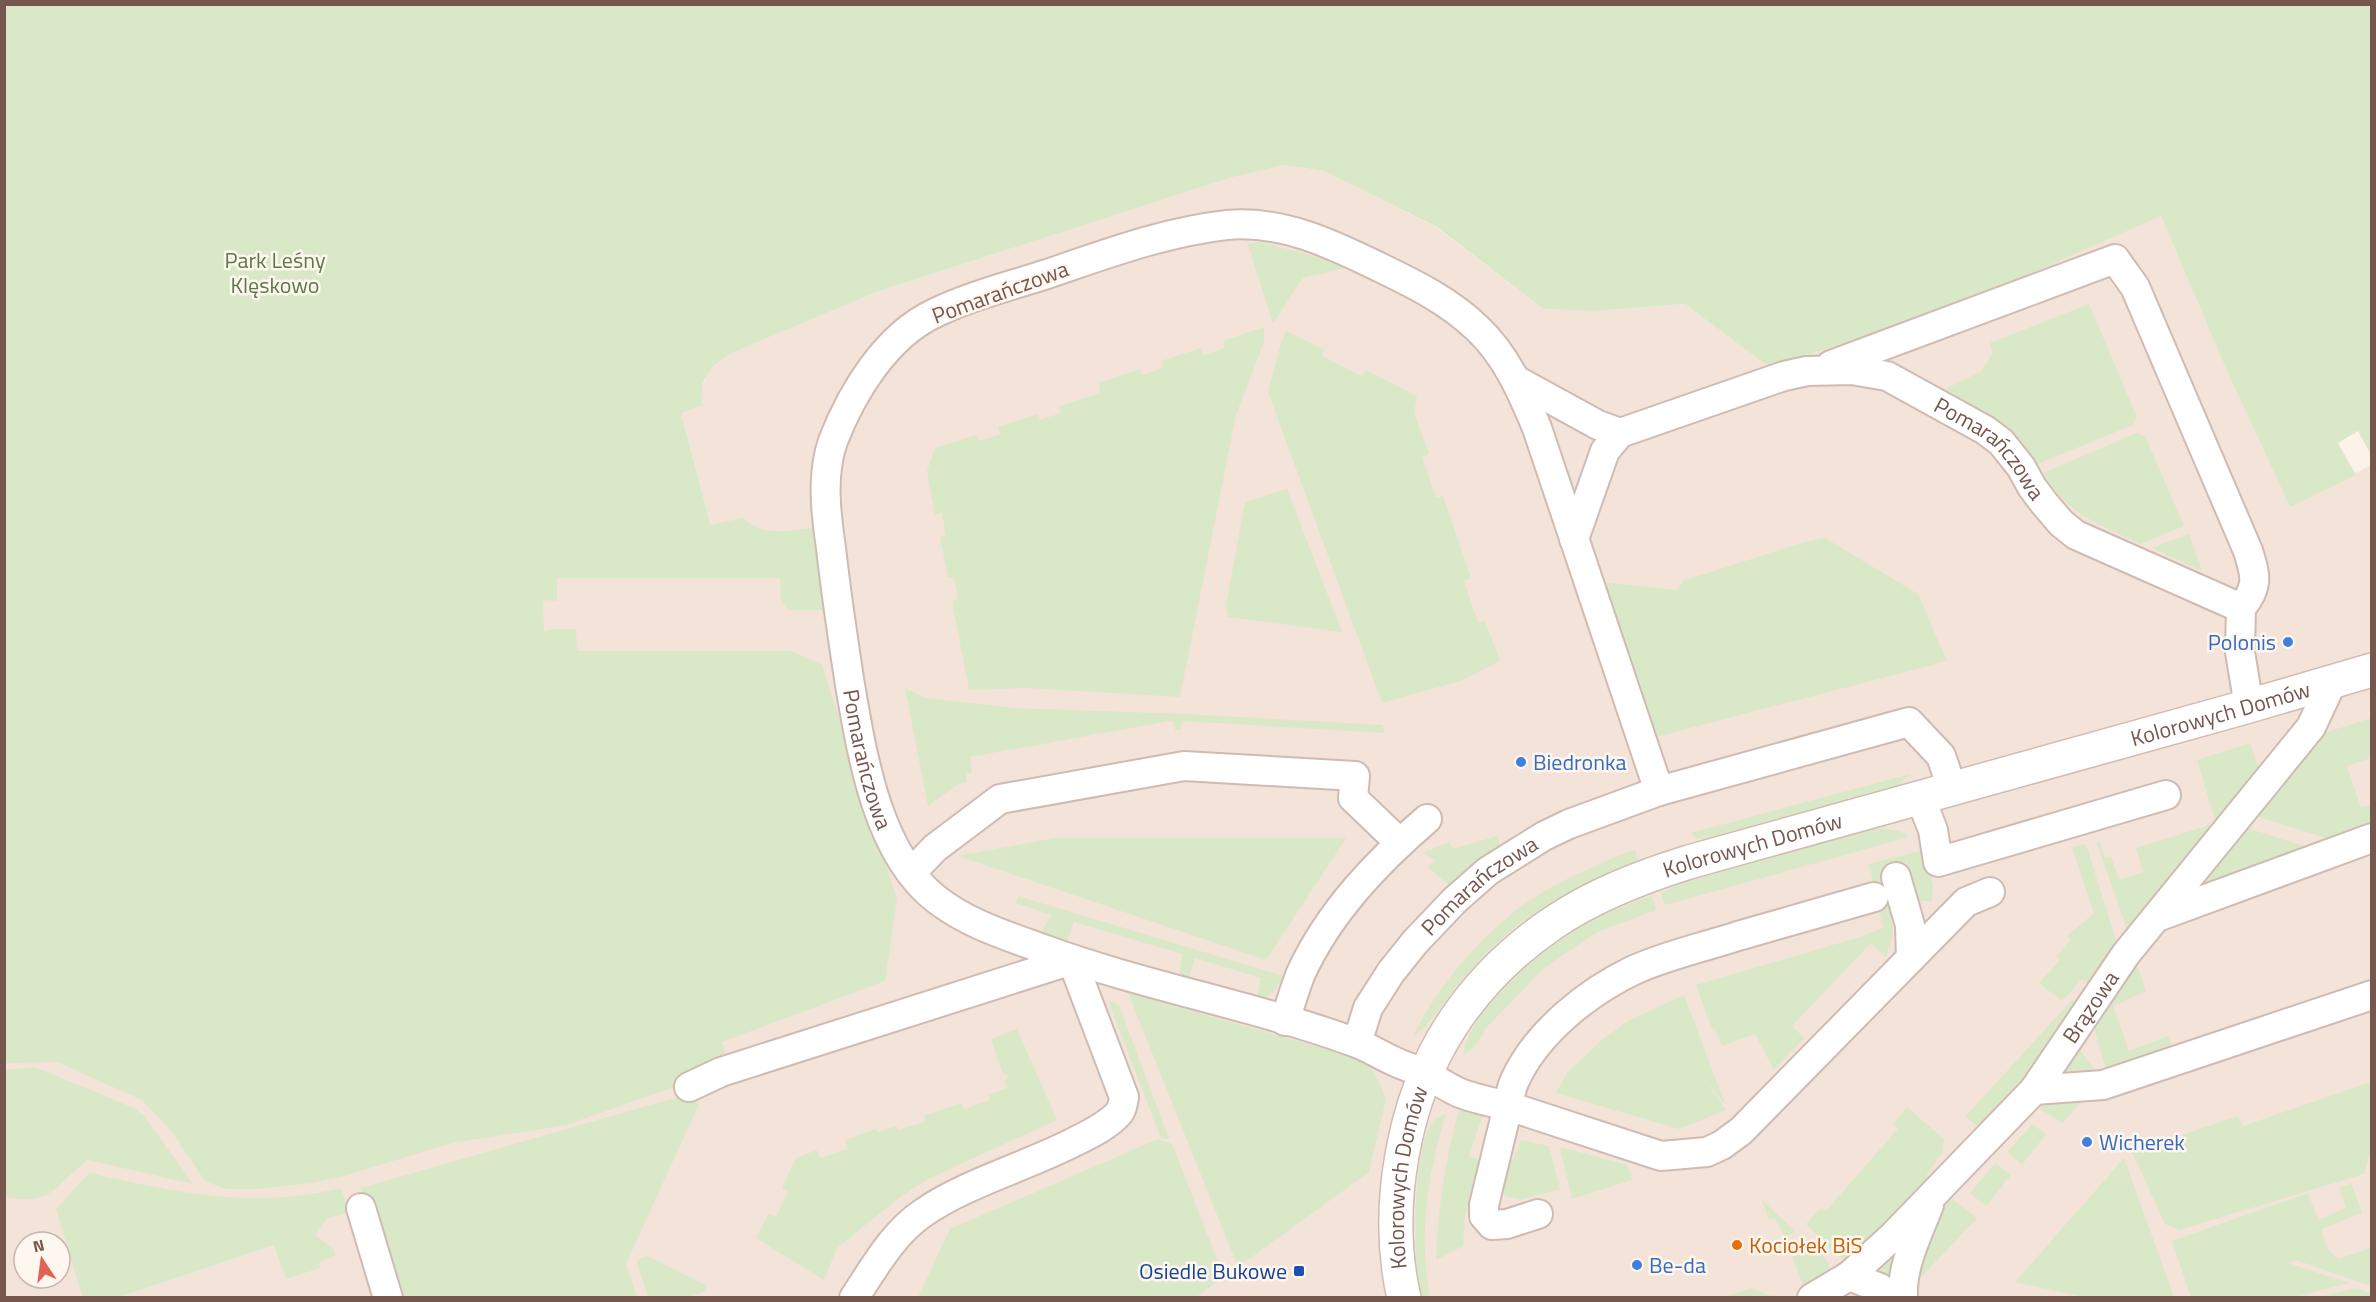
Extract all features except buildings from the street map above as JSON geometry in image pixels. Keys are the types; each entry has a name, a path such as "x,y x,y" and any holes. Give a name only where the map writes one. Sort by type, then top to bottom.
{"street":[{"name":"Pomarańczowa","path":"1659,791 1537,428 1516,380 1494,346 1477,328 1445,302 1339,248 1301,233 1267,225 1229,225 1133,244 933,314 907,331 887,350 844,416 831,447 826,476 826,509 838,614 865,765 876,804 891,838 911,873 933,897 967,921 1072,960 1357,1043 1459,1092 1661,1156 1707,1152 1722,1145 1741,1131 1966,902 1990,892"},
{"path":"1807,371 1842,363 2115,259 2135,287 2248,551 2255,573 2253,594 2241,608 2240,652 2249,706"},
{"name":"Pomarańczowa","path":"1516,380 1598,425 1620,433 1765,380 1807,371 1851,370 1887,375 1985,430 2001,442 2021,467 2031,488 2061,524 2076,535 2241,608"},
{"path":"1574,539 1605,451 1620,433"},
{"name":"Kolorowych Domów","path":"1404,1298 1396,1236 1398,1181 1407,1133 1426,1075 1451,1026 1483,986 1521,948 1565,915 1613,890 1668,869 2332,682 2370,674"},
{"name":"Brązowa","path":"1812,1298 1849,1276 1894,1234 2034,1090 2126,954 2311,727 2332,682"},
{"name":"Pomarańczowa","path":"1357,1043 1368,1008 1391,972 1455,900 1488,870 1544,836 1569,824 1659,791 1909,722 1941,756 1952,788"},
{"path":"911,873 935,848 1000,799 1184,766 1355,776 1353,798 1400,843"},
{"path":"1920,797 1933,830 1938,862 2166,795"},
{"path":"1285,1021 1300,975 1342,905 1400,843 1427,819"},
{"path":"2156,918 2372,838"},
{"path":"1896,877 1910,925 1911,958"},
{"path":"1538,1214 1507,1224 1492,1225 1484,1216 1484,1205 1514,1081 1526,1060 1541,1041 1563,1019 1608,984 1635,970 1676,955 1874,897"},
{"path":"689,1087 721,1072 1072,960 1124,1097 1120,1112 1110,1122 1065,1147 940,1201 920,1214 904,1229 882,1256 854,1298"},
{"path":"2034,1090 2103,1085 2372,995"},
{"path":"1903,1298 1902,1287 1910,1254 1933,1193"},
{"path":"361,1208 388,1298"},
{"path":"1849,1276 1880,1287 1893,1298"}],"shaded area":[{"path":"1284,165 1324,171 1436,227 1543,309 1593,311 1685,304 1770,368 1977,298 2161,216 2226,369 2290,507 2371,465 2371,1297 5,1297 4,684 711,524 681,413 701,392 707,374 720,359 734,352 879,291 1230,178"}],"green space":[{"name":"Park Leśny Klęskowo","path":"5,5 2371,5 2371,455 2358,431 2338,443 2356,475 2290,507 2226,369 2161,216 1977,298 1770,368 1685,304 1593,311 1543,309 1437,227 1324,171 1284,165 1230,178 879,291 734,352 708,373 702,387 702,405 681,413 711,525 743,518 751,524 769,530 790,531 821,527 833,610 789,610 781,600 780,578 557,578 557,601 543,600 544,632 552,629 576,629 577,651 792,651 822,665 897,899 885,981 722,1042 728,1064 680,1085 566,1125 452,1143 344,1176 311,1183 258,1189 225,1189 205,1181 172,1132 142,1100 57,1062 5,1063"},
{"path":"1260,242 1326,259 1347,268 1305,277 1301,280 1273,324 1248,244"},
{"path":"2089,304 2137,417 2133,425 2037,464 2019,440 2008,430 1945,389 1980,372 1993,353 1990,343"},
{"path":"1264,327 1264,342 1236,415 1180,697 1026,688 969,690 952,601 958,599 954,577 948,578 940,537 946,536 942,513 935,515 927,471 935,448 976,435 979,441 1000,434 998,427 1038,414 1040,420 1061,413 1060,406 1100,393 1099,383 1140,369 1142,375 1163,368 1161,361 1201,348 1204,355 1225,348 1223,341"},
{"path":"1286,331 1325,350 1322,356 1362,376 1366,370 1417,396 1414,413 1429,454 1422,457 1436,498 1443,496 1471,578 1464,581 1478,623 1485,621 1500,661 1460,681 1382,703 1268,392"},
{"path":"2137,433 2145,436 2184,526 2140,544 2097,524 2074,509 2053,488 2043,473"},
{"path":"1287,489 1342,632 1228,617 1226,606 1245,502"},
{"path":"2189,534 2202,571 2152,548"},
{"path":"1825,538 1918,594 1947,661 1656,737 1599,582 1678,590 1683,581 1801,543"},
{"path":"905,688 926,698 1014,708 1184,714 1383,725 1384,733 1182,721 1181,730 1175,730 1173,721 1170,721 970,757 972,773 966,774 967,782 957,785 928,806"},
{"path":"2371,718 2371,758 2347,766 2361,808 2371,805 2371,822 2326,838 2256,816 2318,735"},
{"path":"2250,743 2261,775 2130,938 2097,843 2100,842 2105,858 2111,857 2119,880 2143,872 2136,848 2216,823 2197,760"},
{"path":"1910,774 1898,786 1707,840 1696,838 1691,833"},
{"path":"2244,827 2304,846 2191,891"},
{"path":"1884,828 1902,832 1909,837 1665,905 1661,893 1686,881 1867,830"},
{"path":"1497,836 1500,844 1449,885 1428,867 1435,861 1424,852 1449,842 1453,849"},
{"path":"1055,838 1346,838 1266,960 958,856"},
{"path":"2086,844 2120,953 2094,990 2082,979 2062,1001 2039,983 2060,960 2057,956 2071,940 2067,936 2094,913 2072,847"},
{"path":"1635,849 1638,860 1573,890 1514,928 1479,961 1427,1025 1413,1037 1451,976 1504,920 1554,886"},
{"path":"1920,851 1933,884 1932,901 1918,901 1907,862 1884,870 1893,913 1893,935 1886,958 1871,943 1792,1026 1804,1038 1774,1070 1755,1034 1722,1046 1715,1028 1712,1029 1696,985 1860,937 1883,928 1869,864"},
{"path":"1018,896 1284,976 1277,988 1270,994 1257,998 1261,978 1195,958 1189,977 1180,975 1182,954 1074,922 1067,941 1040,935 1051,915 1016,903"},
{"path":"1652,896 1656,910 1597,932 1544,968 1488,1026 1473,1049 1463,1055 1467,1039 1475,1023 1499,992 1528,964 1590,922"},
{"path":"2136,962 2146,991 2113,1006 2129,1051 2168,1036 2172,1046 2107,1073 2093,1025"},
{"path":"1128,993 1364,1060 1376,1075 1386,1099 1369,1172 1238,1267"},
{"path":"1684,995 1725,1104 1703,1077 1726,1110 1679,1129 1556,1093 1567,1073 1602,1040 1628,1021"},
{"path":"2072,1000 2079,1004 2074,1015 1981,1128 1965,1117"},
{"path":"1111,1001 1119,1005 1169,1139 1161,1138 1109,1003"},
{"path":"1017,1029 1057,1120 928,1179 899,1198 837,1248 824,1280 756,1238 768,1214 776,1217 788,1192 782,1188 796,1158 817,1150 820,1158 848,1149 845,1140 876,1129 878,1132 897,1126 898,1130 925,1122 924,1116 961,1103 964,1109 990,1100 988,1095 1007,1088 1005,1081 1008,1076 1002,1072 991,1039"},
{"path":"2079,1048 2094,1069 2083,1081 2059,1074"},
{"path":"35,1067 134,1108 144,1116 193,1184 88,1160 44,1196 34,1199 5,1197 5,1070"},
{"path":"2371,1082 2371,1150 2364,1174 2179,1230 2165,1224 2132,1152 2238,1116 2243,1126"},
{"path":"2054,1091 2080,1103 2063,1123 2040,1109"},
{"path":"685,1095 699,1104 626,1264 637,1297 396,1297 361,1188"},
{"path":"1907,1107 1944,1139 1942,1153 1927,1174 1929,1192 1846,1260 1839,1257 1806,1224 1821,1208 1826,1211 1898,1129 1893,1124"},
{"path":"1471,1109 1483,1114 1469,1156 1480,1160 1474,1191 1465,1215 1463,1246 1436,1260 1440,1203 1450,1148 1459,1111"},
{"path":"1446,1113 1434,1158 1427,1204 1425,1251 1430,1297 1422,1297 1415,1235 1420,1159 1431,1124"},
{"path":"2032,1124 2046,1134 2022,1165 2007,1152"},
{"path":"1158,1139 1172,1144 1224,1277 1196,1297 918,1297 950,1229"},
{"path":"1521,1140 1549,1146 1560,1189 1520,1200 1505,1196 1501,1188"},
{"path":"1560,1147 1628,1165 1632,1180 1572,1199"},
{"path":"2124,1158 2174,1297 2147,1297 2146,1295 2138,1298 2083,1297 2015,1282"},
{"path":"1995,1163 2011,1175 1986,1206 1970,1193"},
{"path":"89,1173 184,1192 245,1198 276,1198 341,1188 349,1213 327,1218 315,1235 333,1248 335,1255 319,1263 320,1268 286,1279 274,1245 119,1297 83,1298 72,1262 72,1230 62,1230 56,1209"},
{"path":"2351,1183 2362,1213 2321,1229 2327,1249 2338,1259 2371,1248 2371,1286 2296,1260 2288,1263 2349,1283 2295,1297 2191,1297 2172,1241 2308,1193 2318,1220 2346,1208 2339,1188"},
{"path":"1950,1198 1977,1218 1920,1278 1927,1241"},
{"path":"1762,1200 1795,1231 1786,1239 1775,1218 1769,1220"},
{"path":"1803,1238 1824,1257 1830,1271 1804,1288 1790,1250"},
{"path":"1904,1239 1902,1272 1876,1279 1871,1272"},
{"path":"647,1256 707,1286 704,1292 688,1297 648,1297 637,1263 640,1258"},
{"path":"1752,1288 1768,1295 1782,1297 1724,1297"},
{"path":"2357,1288 2371,1294 2371,1297 2318,1297"}],"place":[{"name":"Polonis","path":"2288,642"},
{"name":"Biedronka","path":"1521,762"},
{"name":"Wicherek","path":"2087,1142"},
{"name":"Kociołek BiS","path":"1737,1245"},
{"name":"Be-da","path":"1637,1265"},
{"name":"Osiedle Bukowe","path":"1299,1271"}]}
